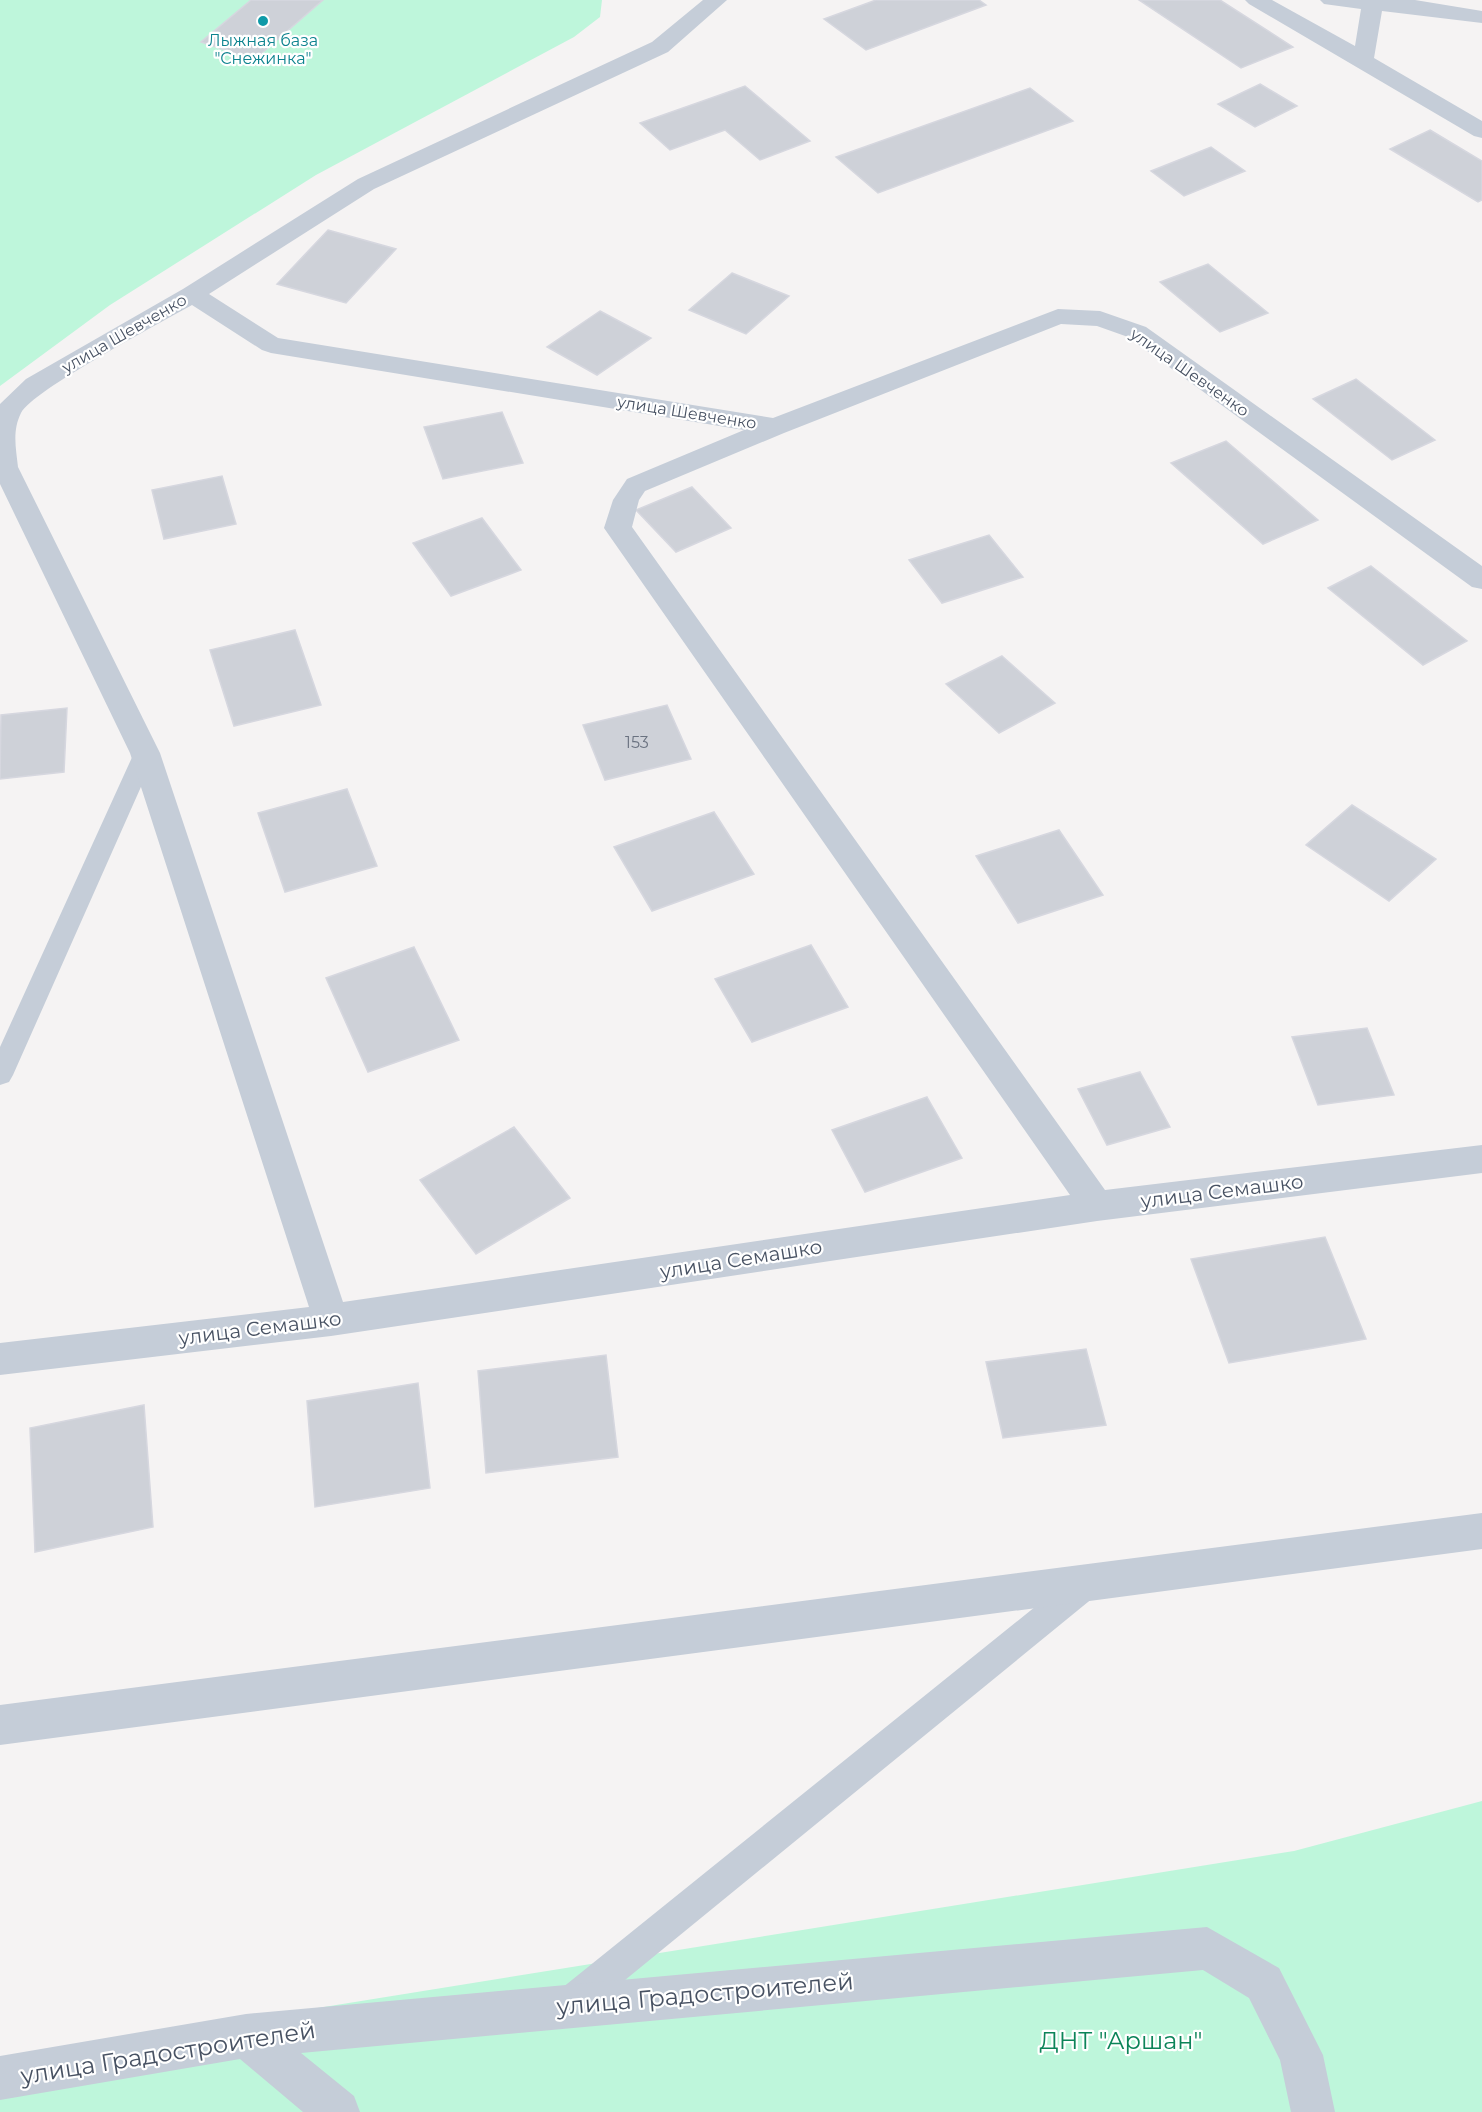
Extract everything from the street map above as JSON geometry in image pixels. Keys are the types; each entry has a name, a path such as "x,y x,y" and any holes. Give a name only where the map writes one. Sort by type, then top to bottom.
{"street":[{"path":"192,294 366,184 660,47 716,0"},
{"path":"1256,0 1482,131"},
{"path":"1331,0 1405,3 1482,17"},
{"path":"1363,60 1373,3"},
{"name":"улица Шевченко","path":"331,1320 145,753 2,469 1,436 10,408 35,386 192,294 271,345 775,427 1058,316 1100,319 1137,332 1482,580"},
{"path":"775,427 636,485 626,500 618,528 1096,1206"},
{"name":"улица Семашко","path":"0,1359 331,1320 1096,1206 1482,1159"},
{"path":"0,1725 1482,1531"},
{"name":"улица Градостроителей","path":"0,2078 246,2036 1208,1948 1263,1983 1301,2055 1313,2112"},
{"path":"246,2036 338,2112"}],"lane":[{"path":"0,1075 145,753"},
{"path":"567,2006 1090,1583"}],"green space":[{"path":"0,0 602,0 600,17 574,37 316,175 110,305 0,386"},
{"name":"ДНТ \"Аршан\"","path":"1482,1801 1482,2112 0,2112 0,2059 1294,1851"}],"building":[{"name":"Лыжная база \"Снежинка\"","path":"251,0 323,0 254,60 201,42"},
{"path":"876,0 979,0 986,5 866,50 824,19"},
{"path":"1139,0 1220,0 1293,47 1241,68"},
{"path":"1260,84 1297,106 1255,127 1218,104"},
{"path":"745,86 810,141 760,160 725,130 670,150 640,123"},
{"path":"1030,88 1073,121 878,193 836,157"},
{"path":"1430,130 1482,161 1482,200 1478,202 1390,149"},
{"path":"1211,147 1245,171 1184,196 1151,171"},
{"path":"328,230 396,249 346,303 277,284"},
{"path":"1208,264 1268,313 1220,332 1160,282"},
{"path":"732,273 789,296 746,334 689,310"},
{"path":"600,311 651,338 597,375 547,347"},
{"path":"1356,379 1435,440 1392,460 1313,399"},
{"path":"502,412 523,463 443,479 424,427"},
{"path":"1226,441 1318,520 1263,544 1171,463"},
{"path":"222,476 236,524 164,539 152,490"},
{"path":"692,487 731,528 676,552 636,510"},
{"path":"482,518 521,570 451,596 413,543"},
{"path":"989,535 1023,577 942,603 909,560"},
{"path":"1371,566 1467,641 1423,665 1328,588"},
{"path":"295,630 321,705 234,726 210,650"},
{"path":"1002,656 1055,703 999,733 946,684"},
{"path":"667,705 691,759 605,780 583,725"},
{"path":"67,708 64,772 0,779 1,715"},
{"path":"347,789 377,866 285,892 258,813"},
{"path":"1352,805 1436,859 1389,901 1306,845"},
{"path":"714,812 754,874 652,911 614,847"},
{"path":"1059,830 1103,895 1018,923 976,856"},
{"path":"811,945 848,1007 752,1042 715,979"},
{"path":"414,947 459,1040 368,1072 326,978"},
{"path":"1367,1028 1394,1095 1318,1105 1292,1037"},
{"path":"1140,1072 1170,1127 1107,1145 1078,1089"},
{"path":"927,1097 962,1158 865,1192 832,1130"},
{"path":"514,1127 570,1198 476,1254 420,1180"},
{"path":"1325,1237 1366,1339 1229,1363 1191,1259"},
{"path":"1086,1349 1106,1425 1003,1438 986,1362"},
{"path":"606,1355 618,1457 486,1473 478,1371"},
{"path":"418,1383 430,1488 315,1507 307,1401"},
{"path":"144,1405 153,1527 35,1552 30,1428"}],"place":[{"name":"Лыжная база \"Снежинка\"","path":"263,21"}]}
